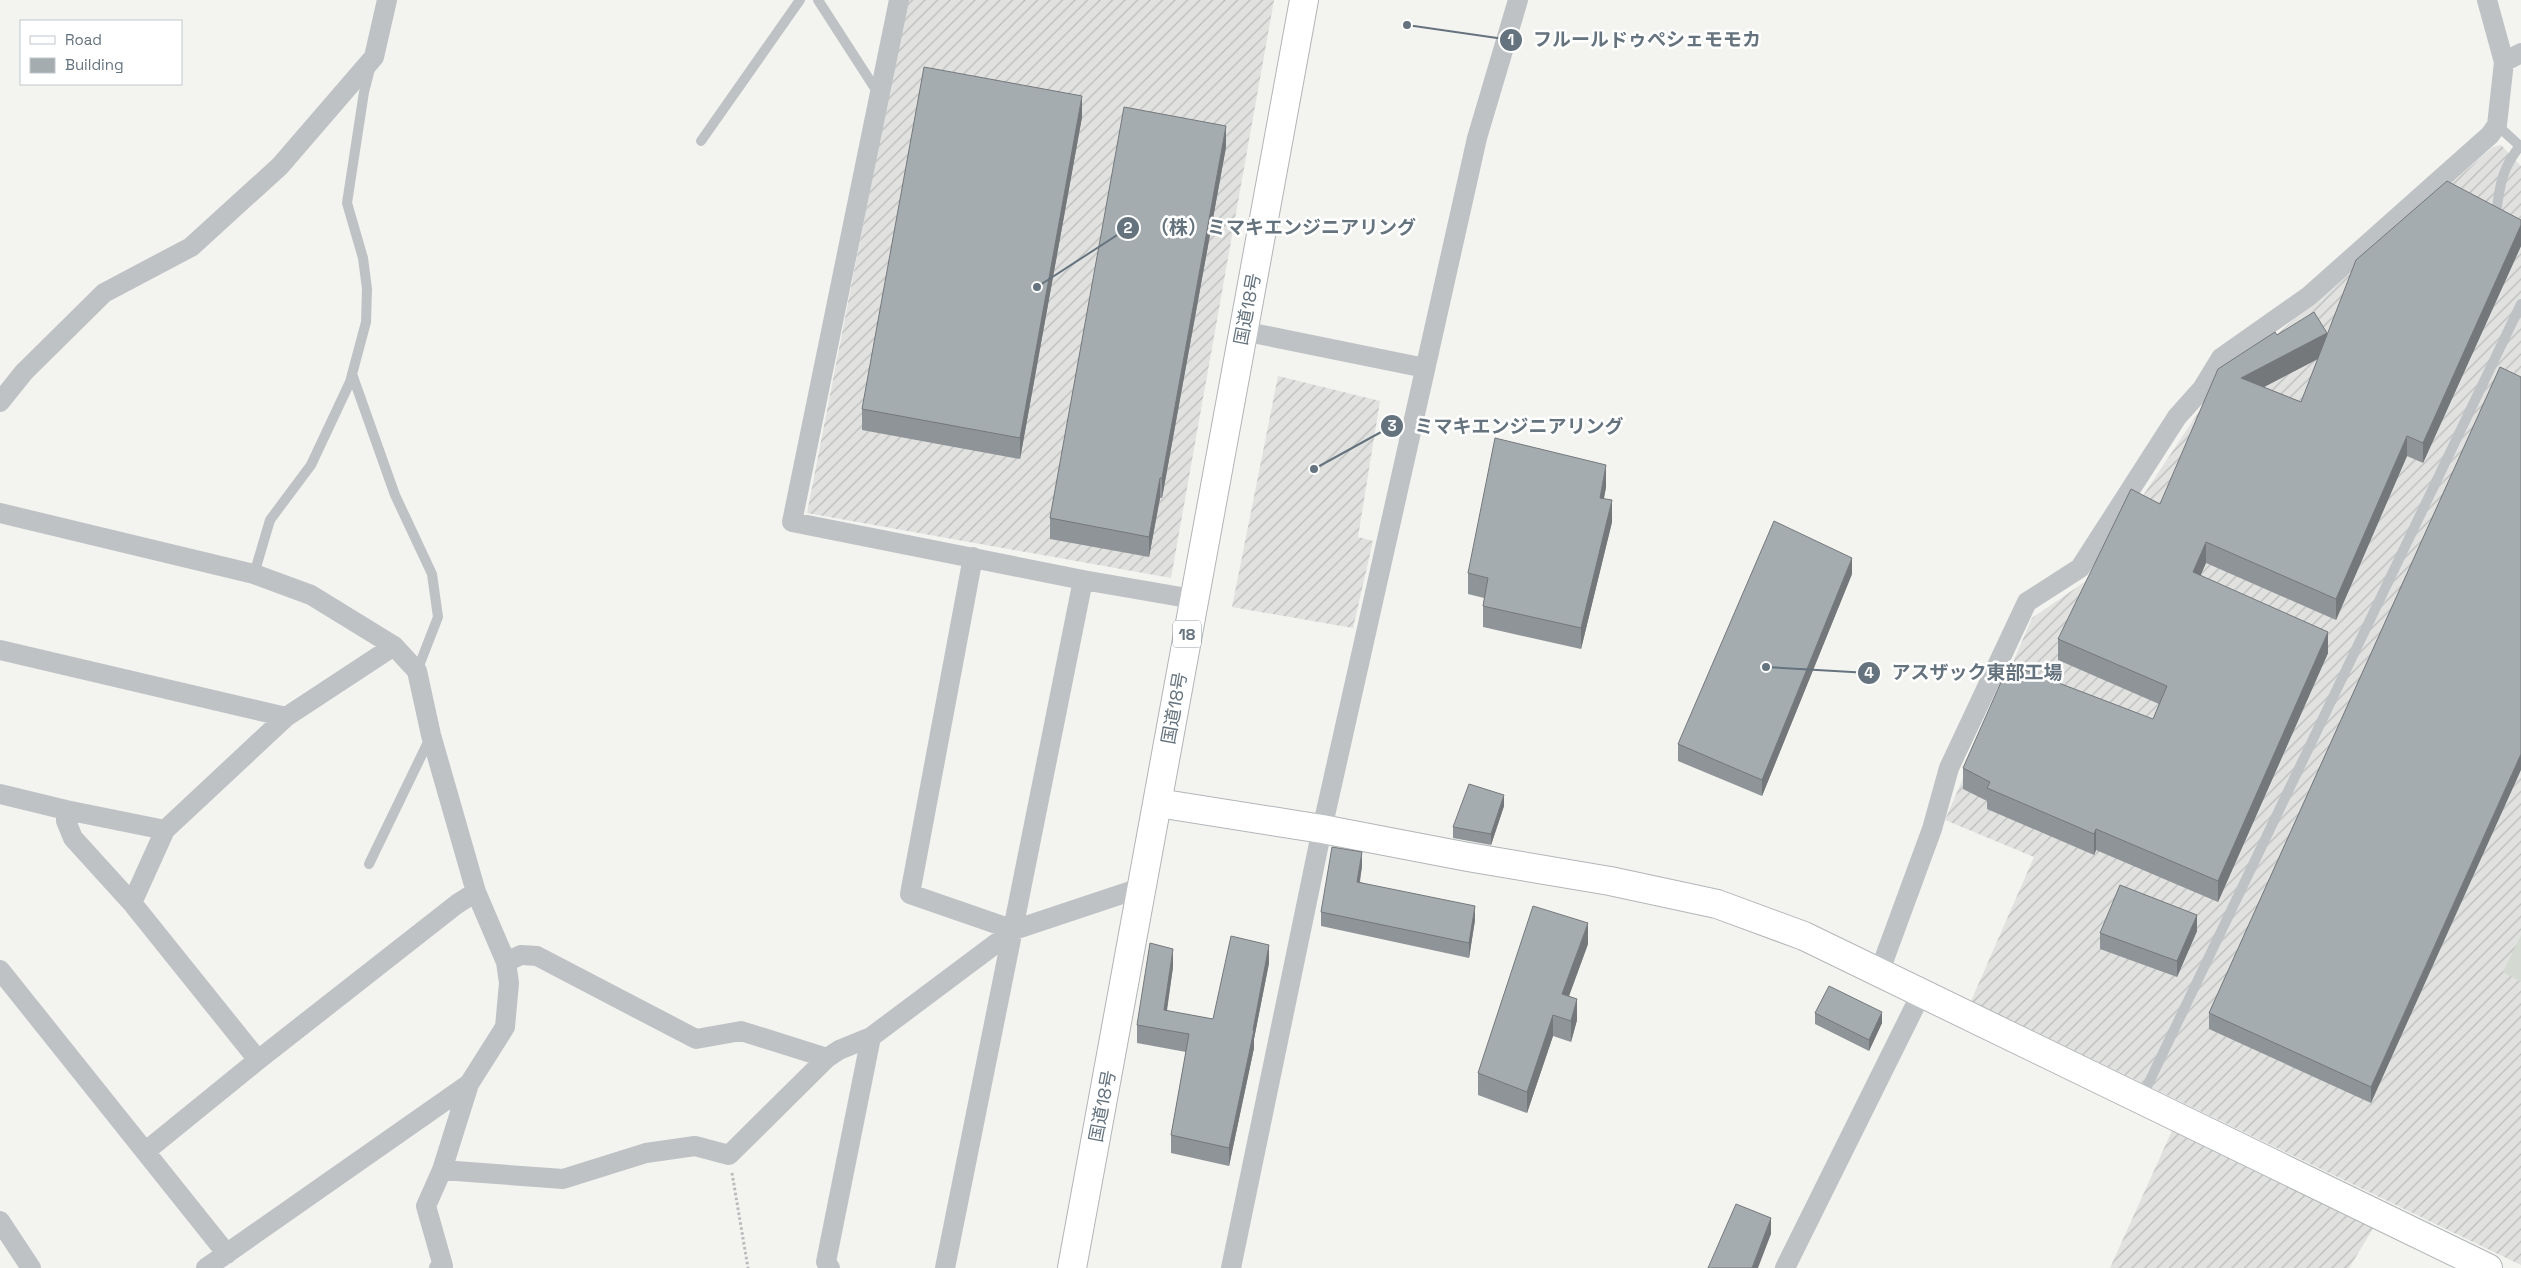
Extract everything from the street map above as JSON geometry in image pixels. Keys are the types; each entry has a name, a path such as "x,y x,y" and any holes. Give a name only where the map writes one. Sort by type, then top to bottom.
{"main road":[{"name":"国道18号","path":"1072,1268 1304,0"},
{"path":"1158,803 1322,829 1468,857 1610,881 1717,904 1804,936 2488,1268"}],"street":[{"path":"0,402 24,372 104,293 191,247 280,166 374,57 387,0"},
{"path":"899,0 792,522 1083,580 1193,599"},
{"path":"1231,1268 1322,829 1477,138 1518,0"},
{"path":"1879,972 1932,829 1949,768 2027,602 2080,568 2177,417 2202,389 2221,358 2309,296 2490,135 2497,125 2512,57 2487,0"},
{"path":"1243,331 1425,368"},
{"path":"0,513 254,574 311,595 394,646 417,671 432,735 476,892 506,962 508,983 505,1027 469,1084 442,1170 426,1206 442,1266 439,1268"},
{"path":"972,558 910,894 1014,930"},
{"path":"945,1268 1083,580"},
{"path":"132,902 165,830 286,717 394,646"},
{"path":"0,650 286,717"},
{"path":"0,794 66,810 165,830"},
{"path":"66,810 66,821 73,838 132,902 258,1060"},
{"path":"442,1170 563,1179 646,1153 695,1146 729,1155 827,1058 838,1050 871,1037 1014,930 1143,886"},
{"path":"146,1151 258,1060 449,910 476,892"},
{"path":"506,962 521,955 537,956 696,1039 741,1031 827,1058"},
{"path":"0,970 227,1254"},
{"path":"1784,1268 1921,994"},
{"path":"830,1268 826,1262 871,1037"},
{"path":"206,1268 469,1084"},
{"path":"0,1221 31,1268"}],"lane":[{"path":"701,141 800,0"},
{"path":"818,0 880,96"},
{"path":"254,574 270,520 311,465 352,374 366,322 367,289 363,258 347,203 364,92 374,57"},
{"path":"2497,125 2521,146 2508,161 2500,186 2496,213 2521,234"},
{"path":"2141,1099 2521,304"},
{"path":"352,374 395,495 432,574 438,617 417,671"},
{"path":"369,864 432,735"}],"path":[{"path":"729,1155 748,1268"}],"shaded area":[{"path":"907,0 1274,0 1171,578 807,513"},
{"path":"2501,145 2521,166 2521,1265 1971,1001 2034,857 1945,820 2032,618 2086,581 2214,389 2493,147"},
{"path":"1278,376 1380,401 1358,537 1373,541 1353,628 1232,607"},
{"path":"2521,935 2521,982 2503,972"},
{"path":"2175,1124 2376,1224 2349,1268 2110,1268"}],"building":[{"path":"924,67 1082,96 1020,438 862,409"},
{"path":"1124,107 1226,126 1162,478 1160,478 1149,537 1050,518"},
{"path":"2447,181 2521,220 2521,225 2423,443 2407,436 2336,599 2206,542 2193,572 2328,632 2218,881 2096,829 2094,834 1987,788 1990,782 1963,768 2009,664 2153,719 2167,686 2058,639 2131,489 2160,504 2218,369 2275,332 2277,335 2314,312 2327,333 2241,378 2301,402 2356,260"},
{"path":"2500,367 2521,377 2521,754 2371,1087 2209,1013"},
{"path":"1495,438 1606,465 1600,498 1612,500 1581,628 1483,606 1488,578 1468,573"},
{"path":"1774,521 1852,558 1762,780 1678,744"},
{"path":"1469,784 1504,795 1491,834 1453,827"},
{"path":"1332,847 1362,852 1357,882 1475,906 1469,943 1321,912"},
{"path":"2120,885 2197,915 2177,961 2100,933"},
{"path":"1533,906 1588,923 1562,994 1577,999 1571,1021 1553,1015 1527,1092 1478,1073"},
{"path":"1231,936 1269,945 1254,1030 1229,1148 1171,1135 1189,1034 1137,1025 1150,943 1173,949 1164,1010 1213,1019"},
{"path":"1829,986 1882,1012 1869,1040 1815,1013"},
{"path":"1736,1204 1771,1218 1752,1268 1708,1268"}],"place":[{"name":"フルールドゥぺシェモモカ","path":"1407,25"},
{"name":"（株）ミマキエンジニアリング","path":"1037,287"},
{"name":"ミマキエンジニアリング","path":"1314,469"},
{"name":"アスザック東部工場","path":"1766,667"}]}
